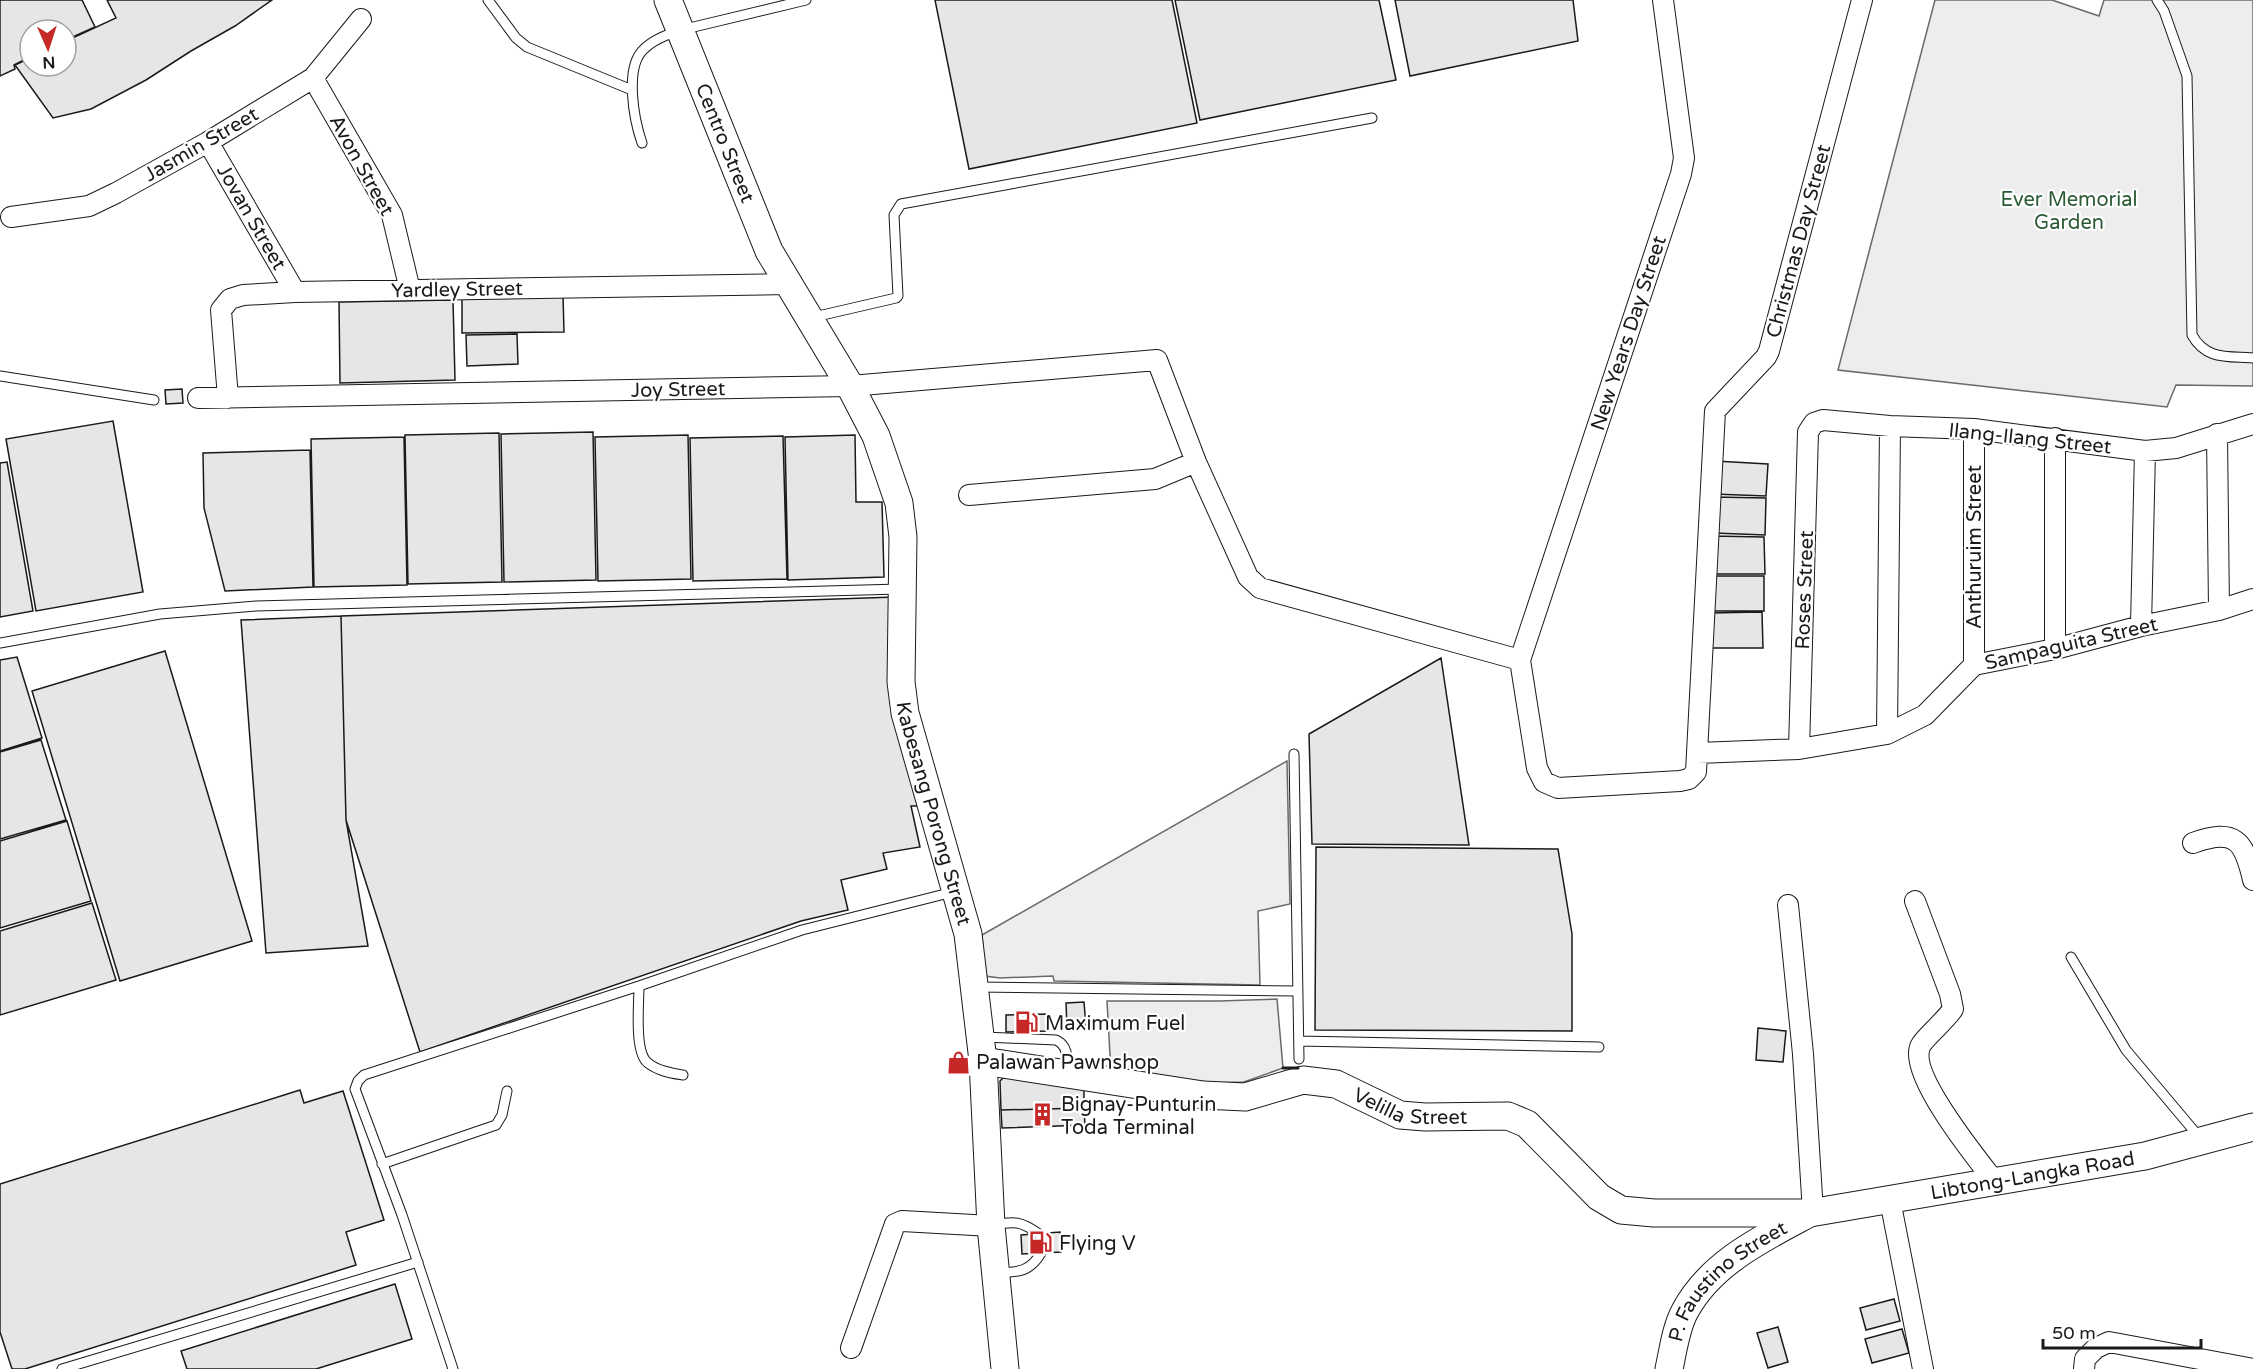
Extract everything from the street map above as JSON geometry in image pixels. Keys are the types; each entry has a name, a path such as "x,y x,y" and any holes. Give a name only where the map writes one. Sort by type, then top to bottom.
{"main road":[{"name":"Centro Street","path":"668,0 769,251 788,284"},
{"name":"Kabesang Porong Street","path":"788,284 850,386 876,436 899,503 903,537 901,682 905,713 968,934 975,987 998,1051 991,1226 1005,1369"},
{"name":"Velilla Street","path":"998,1051 1067,1074 1203,1095 1245,1097 1303,1080 1336,1084 1400,1115 1508,1116 1527,1124 1599,1197 1621,1210 1654,1213 1811,1212"},
{"name":"Libtong-Langka Road","path":"1811,1212 2145,1156 2253,1127"},
{"name":"P. Faustino Street","path":"1669,1369 1684,1313 1700,1287 1749,1245 1811,1212"}],"street":[{"name":"New Years Day Street","path":"1520,660 1681,174 1684,158 1663,0"},
{"name":"Christmas Day Street","path":"1520,660 1537,768 1544,782 1558,788 1680,782 1696,772 1715,411 1769,351 1862,0"},
{"name":"Jasmin Street","path":"11,217 89,206 208,142 313,78 361,19"},
{"name":"Avon Street","path":"313,78 392,215 410,290"},
{"name":"Jovan Street","path":"208,142 295,292"},
{"name":"Yardley Street","path":"228,398 221,310 230,299 243,295 295,292 788,284"},
{"name":"Joy Street","path":"198,398 850,386 1157,360 1196,462"},
{"name":"Ilang-Ilang Street","path":"1808,432 1814,423 1823,420 1890,426 1974,429 2055,438 2145,452 2176,448 2253,424"},
{"path":"1887,734 1890,426"},
{"name":"Anthuruim Street","path":"1974,429 1974,665"},
{"name":"Roses Street","path":"1799,749 1808,432"},
{"path":"2217,434 2219,610"},
{"path":"2055,438 2055,649"},
{"path":"2141,626 2145,452"},
{"path":"969,495 1155,479 1196,462 1248,577 1260,588 1520,660"},
{"name":"Sampaguita Street","path":"1698,753 1799,749 1887,734 1925,715 1974,665 2055,649 2141,626 2219,610 2253,599"},
{"path":"2193,843 2220,836 2227,836 2236,841 2246,852 2253,880"},
{"path":"1915,901 1950,994 1953,1009 1945,1021 1920,1046 1918,1060 1922,1074 1964,1142 1995,1182"},
{"path":"1788,905 1803,1054 1811,1212"},
{"path":"1890,1200 1923,1369"},
{"path":"851,1348 895,1224 902,1221 991,1226"},
{"path":"2084,1369 2085,1359 2096,1348 2109,1342 2253,1369"}],"lane":[{"path":"488,0 516,38 528,47 632,90"},
{"path":"642,143 635,125 632,90 634,66 642,50 662,36 681,30 806,0"},
{"path":"2157,0 2164,11 2187,76 2192,335 2199,347 2215,355 2253,358"},
{"path":"809,319 898,296 894,215 902,204 1372,118"},
{"path":"0,376 154,400"},
{"path":"0,643 160,614 246,606 901,589"},
{"path":"1294,753 1299,1059"},
{"path":"453,1369 418,1262 355,1089 358,1081 364,1075 639,986 802,930 957,891"},
{"path":"2072,957 2126,1050 2203,1142"},
{"path":"639,986 640,1050 646,1062 652,1066 659,1070 683,1075"},
{"path":"975,987 1298,991"},
{"path":"1299,1041 1599,1047"},
{"path":"382,1164 496,1125 502,1115 507,1091"},
{"path":"991,1226 1010,1222 1025,1224 1039,1234"},
{"path":"996,1274 1022,1272 1035,1264 1041,1253"},
{"path":"62,1369 418,1262"}],"shaded area":[{"name":"Ever Memorial Garden","path":"1935,0 2052,0 2099,16 2104,0 2253,0 2253,386 2176,385 2167,407 1838,370"},
{"path":"1287,761 1290,904 1258,911 1260,985 1054,981 1053,976 1000,978 985,976 982,935"},
{"path":"1277,999 1283,1068 1244,1082 1211,1083 1111,1073 1107,1001"}],"building":[{"path":"0,0 82,0 95,27 78,35 78,18 18,18 18,63 14,65 15,69 0,76"},
{"path":"107,0 272,0 235,26 146,80 91,109 53,118 24,78 78,78 78,35 116,18"},
{"path":"935,0 1172,0 1197,123 969,169"},
{"path":"1175,0 1379,0 1396,80 1200,120"},
{"path":"1395,0 1573,0 1578,41 1410,76"},
{"path":"563,295 564,332 462,333 462,297"},
{"path":"453,300 455,380 340,383 339,302"},
{"path":"517,334 518,364 467,366 466,335"},
{"path":"182,389 183,403 166,404 165,390"},
{"path":"113,421 143,592 36,611 6,439"},
{"path":"593,432 596,580 504,582 501,434"},
{"path":"499,433 502,582 408,584 405,435"},
{"path":"688,435 691,579 598,581 595,437"},
{"path":"855,435 856,502 882,502 884,577 788,580 785,437"},
{"path":"783,436 787,579 693,581 690,438"},
{"path":"404,437 407,585 314,587 311,439"},
{"path":"310,450 313,587 225,591 204,508 203,453"},
{"path":"1715,461 1768,464 1766,496 1713,494"},
{"path":"7,462 33,611 0,617 0,463"},
{"path":"1715,497 1766,498 1765,535 1714,533"},
{"path":"1712,536 1764,537 1765,574 1711,574"},
{"path":"1710,576 1764,576 1764,611 1710,611"},
{"path":"895,597 927,806 911,806 920,847 883,853 887,869 841,880 848,910 801,921 420,1052 346,820 341,616"},
{"path":"1762,612 1763,648 1709,648 1709,613"},
{"path":"341,616 346,820 368,946 266,953 241,620"},
{"path":"165,651 252,941 120,981 32,691"},
{"path":"17,657 42,738 0,751 0,660"},
{"path":"1441,658 1469,845 1312,844 1309,734"},
{"path":"41,740 66,820 0,839 0,752"},
{"path":"67,821 91,901 0,928 0,841"},
{"path":"1316,847 1558,849 1572,934 1572,1031 1315,1030"},
{"path":"92,903 116,980 0,1015 0,931"},
{"path":"1084,1002 1086,1027 1067,1028 1066,1003"},
{"name":"Maximum Fuel","path":"1048,1014 1049,1031 1006,1032 1006,1015"},
{"path":"1758,1028 1786,1031 1783,1062 1756,1060"},
{"path":"1006,1075 1084,1087 1084,1108 1001,1110 1000,1081"},
{"path":"300,1090 304,1103 343,1091 384,1220 346,1232 356,1265 25,1369 12,1369 0,1332 0,1184"},
{"name":"Bignay-Punturin Toda Terminal","path":"1084,1108 1085,1125 1002,1128 1001,1110"},
{"name":"Flying V","path":"1060,1232 1061,1252 1022,1254 1021,1235"},
{"path":"395,1284 412,1339 316,1369 187,1369 181,1351"},
{"path":"1894,1299 1900,1321 1866,1330 1860,1308"},
{"path":"1778,1327 1788,1362 1768,1368 1757,1333"},
{"path":"1902,1329 1909,1353 1872,1363 1865,1339"}],"wall":[{"path":"1283,1068 1298,1068"}],"place":[{"name":"Maximum Fuel","path":"1027,1023"},
{"name":"Palawan Pawnshop","path":"958,1062"},
{"name":"Bignay-Punturin Toda Terminal","path":"1043,1115"},
{"name":"Flying V","path":"1041,1243"}]}
